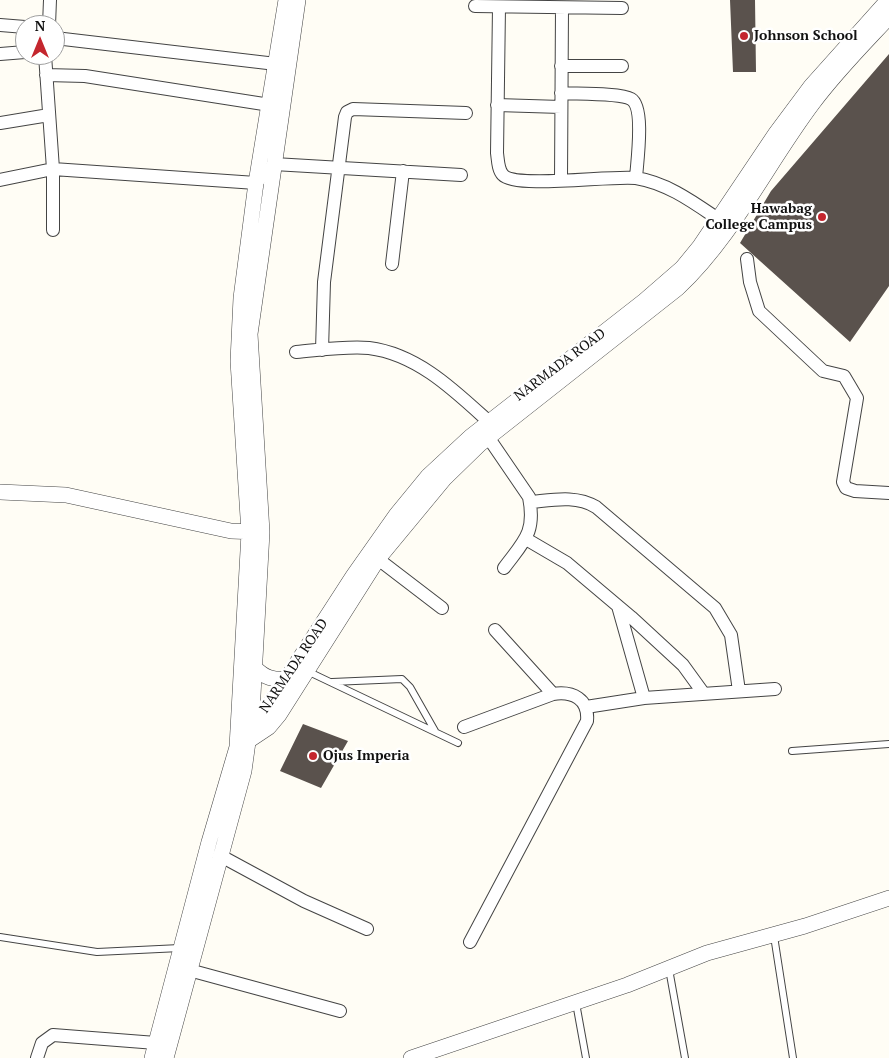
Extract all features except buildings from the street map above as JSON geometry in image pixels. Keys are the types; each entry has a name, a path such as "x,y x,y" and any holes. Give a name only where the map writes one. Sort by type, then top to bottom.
{"street":[{"path":"49,15 50,0"},
{"path":"166,1058 219,855 244,771 243,737 256,532 238,361 241,298 256,184 286,0"},
{"path":"37,1058 42,1044 53,1035 154,1051 243,737 255,668 256,532 250,334 298,0"},
{"name":"NARMADA ROAD","path":"243,737 265,712 396,515 428,476 488,422 644,301 682,268 811,86 888,0"},
{"path":"475,6 622,8"},
{"path":"500,7 497,153 499,169 503,176 512,180 527,181 636,178 653,182 677,192 718,219"},
{"path":"561,180 562,8"},
{"path":"243,737 274,721 378,559 445,478 488,438 696,271 719,243 813,102 889,17"},
{"path":"0,25 15,26"},
{"path":"65,39 276,64"},
{"path":"0,54 15,53"},
{"path":"46,65 53,169 53,230"},
{"path":"561,66 622,66"},
{"path":"46,75 86,76 270,105"},
{"path":"561,94 623,96 634,100 638,104 636,178"},
{"path":"497,105 561,107"},
{"path":"322,350 324,282 345,117 353,109 466,113"},
{"path":"0,123 49,115"},
{"path":"274,164 461,175"},
{"path":"256,184 274,164"},
{"path":"0,180 53,169 256,184"},
{"path":"392,264 403,171"},
{"path":"747,259 750,282 758,311 823,371 844,376 857,398 843,482 846,488 855,491 889,492"},
{"path":"296,352 367,348 403,357 454,390 488,422"},
{"path":"488,438 529,497 530,502 532,520 526,539 504,568"},
{"path":"0,492 66,496 231,532 256,532"},
{"path":"530,502 557,500 586,501 596,507 707,600 725,622 731,635 738,691"},
{"path":"526,539 567,563 618,606 684,665 704,694"},
{"path":"378,559 442,608"},
{"path":"618,606 644,698"},
{"path":"495,630 553,694"},
{"path":"255,668 262,676 270,679 286,679"},
{"path":"586,706 644,698 776,689"},
{"path":"464,727 553,694 572,693 586,706 587,721 470,942"},
{"path":"219,855 304,901 367,929"},
{"path":"411,1058 669,969 707,953 889,898"},
{"path":"189,970 340,1011"}],"lane":[{"path":"306,670 458,743"},
{"path":"331,682 402,679 410,686 435,732"},
{"path":"792,751 889,744"},
{"path":"774,934 793,1058"},
{"path":"0,937 97,952 182,948"},
{"path":"669,969 685,1058"},
{"path":"576,1001 586,1058"}],"place":[{"name":"Johnson School","path":"744,36"},
{"name":"Hawabag College Campus","path":"822,217"},
{"name":"Ojus Imperia","path":"313,756"}]}
